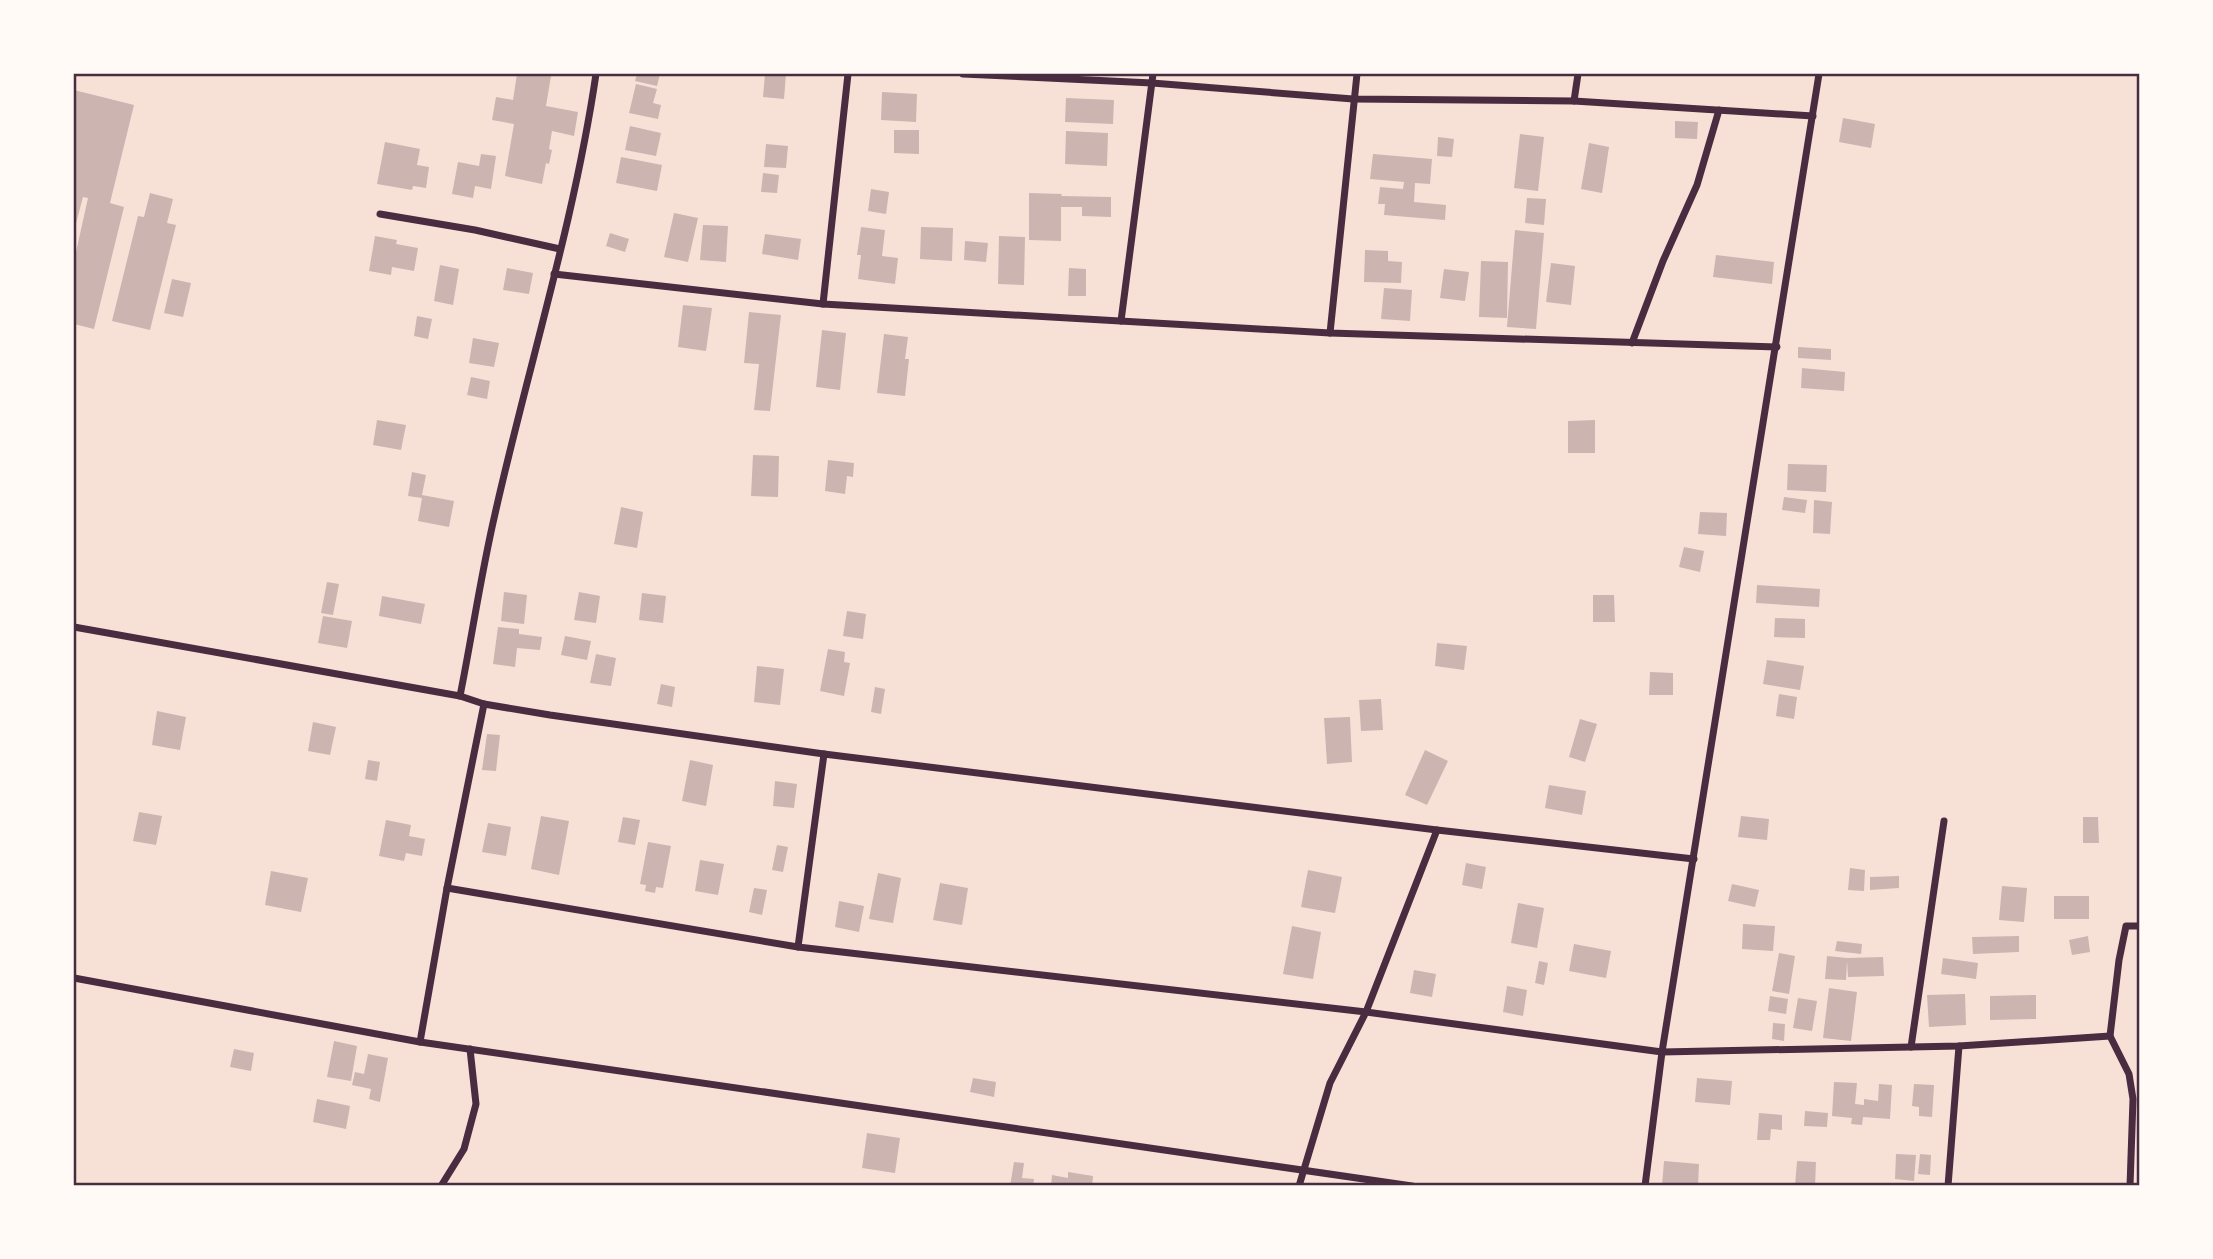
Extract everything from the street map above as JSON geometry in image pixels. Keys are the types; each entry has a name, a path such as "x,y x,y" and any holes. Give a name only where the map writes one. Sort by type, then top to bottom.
{"street":[{"path":"460,696 494,515 554,274 588,126 596,74"},
{"path":"823,304 848,74"},
{"path":"963,74 1152,83 1353,99 1574,102 1812,116"},
{"path":"1121,321 1153,74"},
{"path":"1330,333 1357,74"},
{"path":"1574,102 1578,74"},
{"path":"1645,1185 1662,1052 1819,74"},
{"path":"1632,343 1663,261 1697,185 1719,110"},
{"path":"380,214 560,248"},
{"path":"554,274 823,304 1330,333 1777,347"},
{"path":"74,627 460,696 484,704 824,754 1694,859"},
{"path":"420,1042 447,888 484,704"},
{"path":"798,947 824,754"},
{"path":"1910,1047 1944,821"},
{"path":"1299,1185 1330,1083 1366,1012 1437,830"},
{"path":"447,888 798,947 1366,1012 1662,1052 1959,1046 2110,1036"},
{"path":"2130,1185 2133,1099 2129,1074 2110,1036 2126,926 2140,926"},
{"path":"74,978 420,1042 1412,1185"},
{"path":"1948,1185 1959,1046"},
{"path":"441,1185 464,1149 476,1104 470,1049"}],"building":[{"path":"517,74 551,76 546,106 578,112 574,136 552,131 549,149 552,150 542,184 505,176 514,124 492,120 496,97 513,100"},
{"path":"637,74 660,74 657,86 635,81"},
{"path":"765,74 786,74 784,99 763,97"},
{"path":"636,84 657,89 653,103 661,105 658,119 629,113"},
{"path":"74,90 134,105 110,203 124,207 94,329 74,324 74,261 88,198 83,197 74,231"},
{"path":"882,92 917,94 916,122 881,120"},
{"path":"1066,98 1114,100 1113,124 1065,122"},
{"path":"1843,118 1875,124 1871,148 1839,142"},
{"path":"1675,121 1698,122 1697,139 1675,138"},
{"path":"630,126 661,133 656,156 625,150"},
{"path":"894,130 919,130 919,154 894,153"},
{"path":"1066,131 1108,133 1107,166 1065,164"},
{"path":"1520,134 1544,137 1538,191 1514,188"},
{"path":"1438,137 1454,139 1452,157 1437,156"},
{"path":"385,142 420,149 417,165 429,167 426,188 413,186 412,190 377,184"},
{"path":"1589,143 1609,147 1602,193 1581,189"},
{"path":"766,144 788,146 786,168 764,167"},
{"path":"481,154 496,156 491,189 475,186 473,198 452,194 458,162 479,166"},
{"path":"1373,154 1432,159 1430,184 1415,183 1414,202 1446,205 1445,220 1384,215 1385,204 1378,204 1380,187 1403,189 1404,182 1370,179"},
{"path":"621,157 662,165 657,191 616,183"},
{"path":"763,173 779,175 777,193 761,192"},
{"path":"871,189 889,192 886,214 868,211"},
{"path":"150,193 173,199 167,223 176,225 150,330 112,321 138,216 144,217"},
{"path":"1029,193 1111,197 1111,217 1082,216 1082,207 1061,207 1061,241 1029,240"},
{"path":"1527,198 1546,199 1544,225 1525,223"},
{"path":"674,213 698,218 688,262 664,257"},
{"path":"703,225 728,226 726,262 700,260"},
{"path":"861,227 885,230 882,256 898,258 895,284 858,279 861,255 857,255"},
{"path":"921,227 953,228 952,261 920,259"},
{"path":"1515,230 1544,233 1536,329 1507,327"},
{"path":"610,233 629,239 625,252 606,246"},
{"path":"765,234 801,239 798,260 762,254"},
{"path":"375,236 418,248 414,271 392,267 391,275 369,271"},
{"path":"999,236 1025,237 1024,285 998,284"},
{"path":"965,241 988,243 986,262 964,260"},
{"path":"1365,250 1388,251 1388,261 1402,262 1401,283 1364,282"},
{"path":"1716,255 1774,262 1772,284 1713,277"},
{"path":"1481,261 1508,262 1507,318 1479,317"},
{"path":"1551,263 1575,266 1571,305 1546,302"},
{"path":"440,265 459,269 453,305 434,301"},
{"path":"507,268 533,273 529,294 503,290"},
{"path":"1069,268 1086,269 1086,296 1068,296"},
{"path":"1444,269 1469,272 1465,301 1440,298"},
{"path":"172,279 191,283 183,317 164,313"},
{"path":"1384,288 1412,290 1410,321 1381,319"},
{"path":"683,305 712,308 706,351 678,347"},
{"path":"749,312 781,315 770,411 754,410 759,364 744,363"},
{"path":"417,316 432,319 428,339 414,336"},
{"path":"822,330 846,333 840,390 816,387"},
{"path":"884,334 908,337 905,359 909,359 905,396 877,393"},
{"path":"473,338 499,343 494,367 469,363"},
{"path":"1798,347 1831,349 1831,360 1798,358"},
{"path":"1802,368 1845,372 1844,391 1801,388"},
{"path":"471,377 490,381 487,399 467,395"},
{"path":"377,420 406,425 401,450 373,445"},
{"path":"1595,420 1595,453 1568,453 1568,421"},
{"path":"753,455 779,456 778,497 751,496"},
{"path":"828,460 854,463 853,477 847,476 845,494 825,491"},
{"path":"1788,464 1827,465 1826,492 1787,490"},
{"path":"412,472 426,475 422,495 454,501 449,527 418,521 422,498 408,496"},
{"path":"1784,497 1807,500 1805,513 1782,510"},
{"path":"1814,500 1832,502 1830,534 1813,533"},
{"path":"621,507 643,512 637,548 614,544"},
{"path":"1700,512 1727,513 1726,536 1698,534"},
{"path":"1684,547 1704,551 1700,572 1679,567"},
{"path":"327,582 339,584 333,615 321,613"},
{"path":"1757,585 1820,589 1819,607 1756,603"},
{"path":"504,592 527,595 524,624 501,621"},
{"path":"579,592 600,596 596,623 574,620"},
{"path":"642,593 666,596 663,623 639,620"},
{"path":"1593,595 1614,595 1615,622 1593,622"},
{"path":"382,596 425,604 421,624 379,616"},
{"path":"847,611 866,614 863,639 843,636"},
{"path":"323,616 352,621 347,648 318,643"},
{"path":"1775,618 1805,619 1805,638 1774,637"},
{"path":"498,627 519,629 519,634 542,637 540,650 517,648 515,667 493,664"},
{"path":"565,636 591,641 587,660 561,655"},
{"path":"1437,643 1467,646 1464,670 1435,666"},
{"path":"828,649 845,652 844,662 850,663 844,696 820,691"},
{"path":"596,654 616,658 611,686 590,683"},
{"path":"1767,660 1804,666 1800,690 1763,684"},
{"path":"757,666 784,669 780,705 754,702"},
{"path":"1650,672 1673,673 1673,695 1649,695"},
{"path":"661,684 675,687 672,707 657,704"},
{"path":"875,687 885,689 881,714 871,712"},
{"path":"1779,694 1797,697 1794,719 1776,716"},
{"path":"1381,699 1383,730 1361,731 1359,700"},
{"path":"157,711 186,717 180,750 152,745"},
{"path":"1350,717 1352,762 1327,764 1324,718"},
{"path":"1580,719 1597,724 1585,762 1569,757"},
{"path":"313,722 336,727 330,755 308,751"},
{"path":"487,734 500,735 496,771 482,770"},
{"path":"1425,750 1448,761 1427,805 1405,795"},
{"path":"368,760 380,762 377,781 365,779"},
{"path":"690,760 713,765 706,806 682,801"},
{"path":"775,781 797,784 794,808 773,806"},
{"path":"1549,785 1586,791 1582,815 1545,808"},
{"path":"139,812 162,816 156,845 133,841"},
{"path":"541,816 569,821 559,875 531,869"},
{"path":"1741,816 1769,819 1767,840 1738,837"},
{"path":"623,817 640,820 635,845 618,842"},
{"path":"2083,817 2098,817 2099,843 2083,843"},
{"path":"386,820 411,825 409,836 425,839 422,856 406,853 404,861 379,856"},
{"path":"488,823 511,827 506,856 482,852"},
{"path":"648,842 671,846 663,888 656,887 655,893 645,891 646,885 640,884"},
{"path":"777,845 788,847 783,872 772,870"},
{"path":"700,860 724,864 718,895 695,891"},
{"path":"1466,863 1486,867 1482,889 1462,885"},
{"path":"1850,868 1865,870 1864,891 1848,890"},
{"path":"1308,870 1342,877 1335,913 1301,907"},
{"path":"271,871 308,878 301,912 265,905"},
{"path":"878,873 901,878 893,923 869,919"},
{"path":"1899,876 1899,888 1870,890 1870,877"},
{"path":"940,883 968,888 962,925 933,920"},
{"path":"1732,884 1759,890 1755,907 1728,901"},
{"path":"2002,886 2027,888 2024,922 1999,920"},
{"path":"754,888 767,890 762,915 749,912"},
{"path":"2054,896 2089,896 2089,919 2054,919"},
{"path":"839,901 864,906 859,932 835,927"},
{"path":"1518,903 1544,908 1537,948 1511,943"},
{"path":"1743,924 1775,926 1773,951 1742,949"},
{"path":"1292,926 1321,932 1313,979 1283,974"},
{"path":"2019,936 2019,952 1973,954 1972,937"},
{"path":"2088,936 2090,952 2072,955 2069,940"},
{"path":"1837,941 1862,944 1861,954 1835,951"},
{"path":"1574,944 1611,951 1606,978 1569,971"},
{"path":"1779,953 1795,956 1789,994 1772,991"},
{"path":"1827,956 1883,957 1884,976 1848,977 1847,961 1846,980 1825,979"},
{"path":"1943,958 1978,963 1976,979 1941,974"},
{"path":"1539,961 1548,963 1544,985 1535,983"},
{"path":"1414,970 1436,974 1432,997 1410,993"},
{"path":"1507,986 1527,990 1523,1016 1503,1012"},
{"path":"1829,988 1857,992 1851,1041 1823,1038"},
{"path":"1965,994 1966,1025 1929,1027 1927,995"},
{"path":"2036,995 2036,1019 1990,1020 1990,996"},
{"path":"1770,996 1788,999 1786,1014 1768,1011"},
{"path":"1798,998 1817,1001 1812,1031 1793,1028"},
{"path":"1773,1023 1785,1024 1784,1041 1772,1039"},
{"path":"334,1041 357,1046 351,1081 327,1077"},
{"path":"234,1049 254,1053 251,1071 230,1067"},
{"path":"368,1054 388,1058 380,1102 369,1099 371,1089 352,1085 355,1072 364,1074"},
{"path":"973,1078 996,1082 994,1097 970,1092"},
{"path":"1697,1078 1732,1081 1730,1105 1695,1102"},
{"path":"1834,1082 1857,1083 1855,1104 1864,1105 1864,1099 1878,1101 1879,1084 1892,1085 1890,1119 1863,1117 1862,1125 1851,1124 1852,1118 1832,1116"},
{"path":"1914,1084 1934,1085 1932,1117 1919,1116 1919,1107 1912,1106"},
{"path":"317,1099 350,1106 346,1129 313,1122"},
{"path":"1805,1111 1828,1113 1827,1127 1804,1126"},
{"path":"1759,1113 1782,1115 1782,1130 1771,1129 1770,1140 1757,1140"},
{"path":"867,1133 900,1138 895,1173 862,1168"},
{"path":"1896,1154 1916,1155 1914,1181 1895,1179"},
{"path":"1920,1154 1931,1155 1930,1175 1918,1174"},
{"path":"1664,1161 1699,1164 1698,1186 1662,1186"},
{"path":"1797,1161 1816,1162 1815,1186 1795,1186"},
{"path":"1014,1162 1024,1163 1022,1178 1034,1179 1033,1186 1010,1186"},
{"path":"1068,1172 1093,1176 1092,1186 1051,1186 1052,1175 1068,1178"}]}
